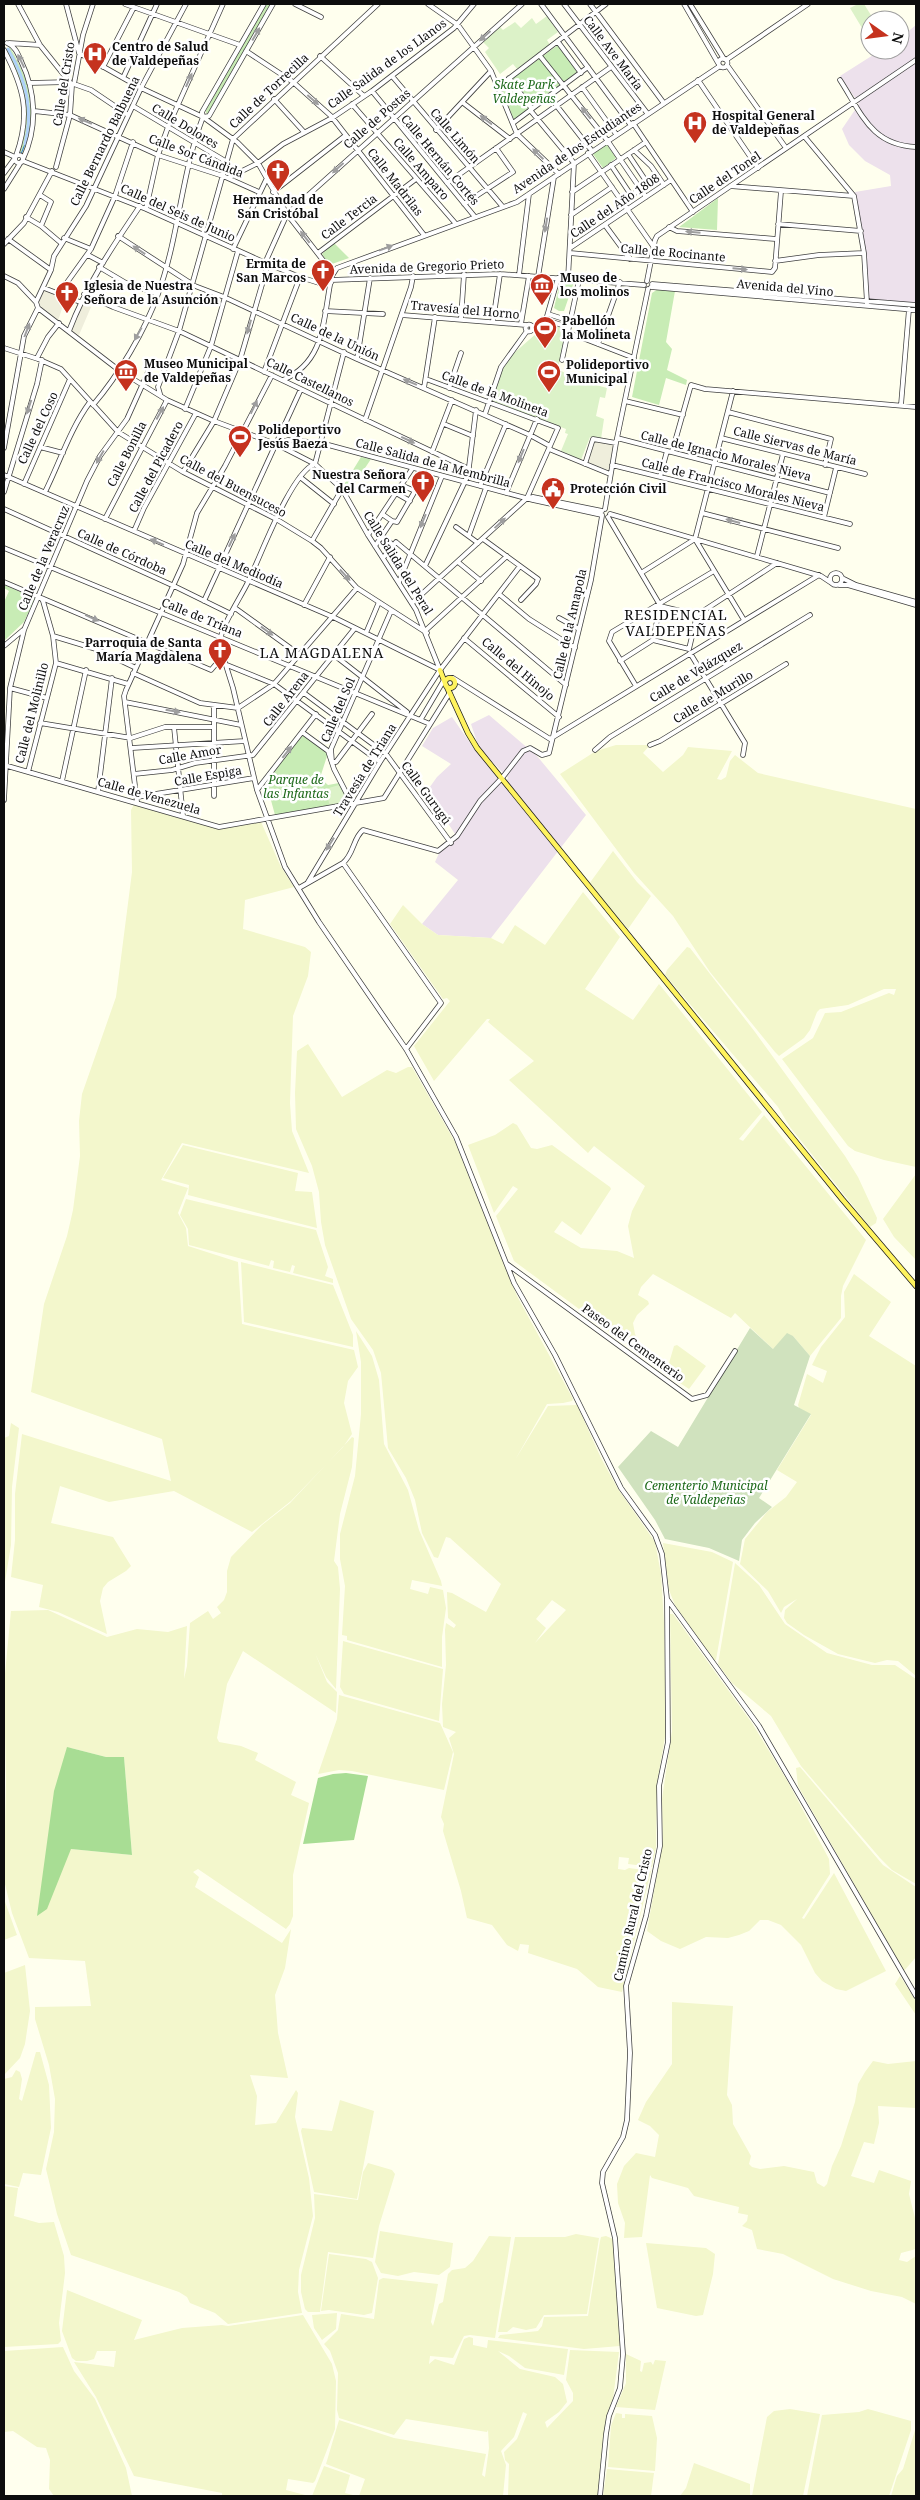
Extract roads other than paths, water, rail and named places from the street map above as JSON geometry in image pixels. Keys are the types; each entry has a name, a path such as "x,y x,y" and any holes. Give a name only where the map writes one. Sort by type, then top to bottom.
{"main road":[{"name":"Calle del Mediodía","path":"440,670 454,682"},
{"name":"Calle Salida del Peral","path":"440,670 450,695 477,748 842,1199 916,1286"},
{"path":"445,683 447,679 454,682"},
{"path":"445,683 454,682"},
{"path":"450,695 454,682"}],"street":[{"path":"18,4 40,45 58,70 72,83"},
{"path":"66,4 79,53 142,88 203,117 233,139 258,163 287,214 329,268 330,280 319,340 310,361 299,371 283,380"},
{"name":"Calle del Cristo","path":"56,167 70,115 72,83 83,35 93,4"},
{"path":"125,4 240,45"},
{"path":"124,78 157,4"},
{"name":"Calle Bernardo Balbuena","path":"36,302 44,288 54,256 86,206 120,136 128,115 186,4"},
{"path":"146,209 158,155 168,127 223,4"},
{"path":"45,492 78,418 120,371 147,319 158,294 165,268 188,164 203,117 202,112 263,4"},
{"path":"203,117 209,116 273,4"},
{"path":"295,4 322,17"},
{"name":"Calle de Torrecilla","path":"158,387 179,331 193,285 205,236 225,177 233,139 274,98 378,4"},
{"path":"428,4 458,24 491,71 517,134 559,174"},
{"name":"Calle Salida de los Llanos","path":"225,177 258,163 283,144 332,118 372,91 458,24 474,4"},
{"name":"Calle de Postas","path":"183,472 214,421 240,360 266,263 287,214 522,4"},
{"path":"541,4 646,142 693,212"},
{"name":"Calle Ave María","path":"564,4 647,113"},
{"path":"590,4 663,102"},
{"path":"498,86 559,42 565,35 606,4"},
{"path":"684,4 719,65 723,68 727,65"},
{"path":"690,4 727,65 786,148"},
{"path":"725,59 808,4"},
{"path":"103,67 134,7"},
{"path":"74,34 83,35"},
{"path":"559,42 582,72"},
{"path":"5,43 40,45"},
{"path":"4,189 22,160 31,137 34,111 29,83 18,55 11,45 5,43"},
{"path":"4,173 15,157 24,127 24,106 16,72 5,43"},
{"name":"Calle Madrilas","path":"246,51 293,82 332,118 424,235"},
{"path":"320,56 364,96"},
{"path":"540,56 608,140 646,197"},
{"name":"Avenida de los Estudiantes","path":"330,280 337,268 503,207 529,194 698,80 719,65 720,59 725,59"},
{"name":"Calle del Tonel","path":"653,246 658,236 669,227 916,60"},
{"path":"512,123 588,67"},
{"path":"447,184 611,67"},
{"path":"436,130 491,71"},
{"name":"Calle Limón","path":"392,76 412,102 503,207"},
{"path":"509,78 537,120 574,163 568,279"},
{"path":"698,80 758,168"},
{"path":"840,80 878,136 895,145 916,148"},
{"path":"29,83 72,83 91,90 128,115"},
{"path":"582,87 616,134"},
{"name":"Calle Hernán Cortés","path":"372,91 393,119 476,217"},
{"path":"549,96 590,152 653,246 649,285"},
{"path":"274,98 304,132"},
{"path":"462,102 510,138"},
{"name":"Calle Amparo","path":"352,104 376,134 456,224"},
{"name":"Calle Dolores","path":"133,106 227,162"},
{"name":"Calle Sor Cándida","path":"34,111 70,115 120,136 158,155 225,177 259,192"},
{"path":"273,192 346,136"},
{"path":"804,136 854,196 864,253 867,303"},
{"path":"58,295 91,249 115,196 133,142"},
{"path":"572,192 646,142"},
{"path":"464,204 513,172 496,148"},
{"path":"634,150 664,185"},
{"path":"4,152 15,157"},
{"path":"628,154 648,184"},
{"name":"Calle del Seis de Junio","path":"15,157 21,155 22,160 140,206 235,250 300,277 319,283 330,280"},
{"path":"611,165 631,195"},
{"path":"4,244 26,218 40,195 51,170 56,167 61,175"},
{"path":"538,276 554,177"},
{"path":"622,202 658,177"},
{"name":"Calle Tercia","path":"318,254 416,179"},
{"path":"185,409 211,346 235,250 259,192 266,180"},
{"name":"Calle del Año 1808","path":"570,248 671,180"},
{"path":"730,186 854,196"},
{"path":"571,215 612,187"},
{"path":"781,191 775,261 819,255 864,253"},
{"path":"519,275 529,194"},
{"path":"40,195 51,202 41,226"},
{"path":"68,331 80,302 99,267 118,236 140,206"},
{"path":"26,218 41,226 61,243"},
{"path":"778,224 861,231"},
{"path":"605,225 630,259"},
{"path":"669,227 677,231 776,239"},
{"name":"Calle de la Unión","path":"118,236 193,285 224,297 357,359 485,414 585,464 610,474"},
{"path":"64,238 91,249"},
{"path":"8,239 51,270"},
{"name":"Calle de Rocinante","path":"570,253 774,271 775,261"},
{"path":"88,255 103,263"},
{"path":"99,267 126,283 158,294"},
{"path":"461,319 464,274"},
{"path":"493,321 500,274"},
{"name":"Avenida de Gregorio Prieto","path":"330,280 500,274 649,285"},
{"path":"4,276 18,284 36,302 38,308 26,329 20,352 17,382 4,448"},
{"path":"365,420 402,315 413,276"},
{"path":"521,324 529,276"},
{"path":"264,372 300,277"},
{"path":"357,359 370,278"},
{"path":"485,414 501,367 528,331 544,323 546,320 558,278"},
{"path":"562,360 578,280"},
{"path":"598,344 620,282"},
{"name":"Avenida del Vino","path":"649,285 867,303 916,305"},
{"name":"Calle de la Amapola","path":"554,736 575,648 649,285"},
{"path":"44,288 80,302"},
{"name":"Calle Castellanos","path":"84,294 179,331 469,469"},
{"name":"Avenida del Vino","path":"867,303 916,310"},
{"path":"901,405 909,304"},
{"name":"Calle Salida del Peral","path":"38,308 120,371 167,400 242,433 276,444 315,464 342,489 368,535 399,582 427,632 440,670"},
{"path":"325,311 383,314"},
{"path":"548,314 570,321"},
{"name":"Travesía del Horno","path":"402,315 530,324 532,328"},
{"path":"424,388 435,317"},
{"path":"546,320 634,358"},
{"path":"4,492 6,476 37,384 39,359 48,337 57,322"},
{"path":"526,325 528,331"},
{"name":"Calle del Buensuceso","path":"4,348 20,352 61,369 118,432 183,472 276,519 312,541 330,557 358,588 391,611 427,632"},
{"path":"221,637 276,519 300,477 308,466 315,464 344,352"},
{"path":"449,388 461,353"},
{"name":"Calle de la Veracruz","path":"4,800 4,765 10,688 24,630 76,506 100,456 127,419 149,370"},
{"path":"137,800 131,738 125,702 128,684 183,564 197,513 272,375"},
{"name":"Calle del Coso","path":"24,484 70,379"},
{"name":"Calle de la Molineta","path":"426,380 558,428 550,447"},
{"path":"660,477 683,415 691,385 705,389 733,392 916,406"},
{"path":"149,389 158,387 160,395"},
{"path":"204,600 301,389"},
{"path":"641,572 695,539 733,392"},
{"name":"Calle Bonilla","path":"105,519 141,446 167,400"},
{"path":"432,452 452,400"},
{"path":"625,401 683,415"},
{"path":"425,566 469,469 476,410"},
{"path":"728,412 831,439 825,465"},
{"name":"Calle del Picadero","path":"134,531 144,508 170,464 196,413"},
{"path":"506,493 537,419"},
{"path":"444,424 473,436"},
{"path":"480,486 506,424"},
{"name":"Calle Siervas de María","path":"721,438 865,474"},
{"name":"Calle de Ignacio Morales Nieva","path":"585,464 594,439 616,441 670,452 830,493"},
{"name":"Calle Salida de la Membrilla","path":"276,444 288,440 321,443 486,488 527,498 533,496 609,515"},
{"path":"40,447 63,452"},
{"path":"412,604 527,498 550,447"},
{"path":"757,556 783,454"},
{"name":"Calle de Francisco Morales Nieva","path":"612,465 850,524"},
{"path":"824,517 836,468"},
{"path":"368,535 412,469"},
{"name":"Calle del Mediodía","path":"6,476 333,617 440,670"},
{"path":"399,582 442,476"},
{"path":"300,477 334,504"},
{"path":"382,514 397,522 415,492 401,485"},
{"path":"469,536 486,488"},
{"path":"312,541 342,489"},
{"path":"396,493 410,501"},
{"name":"Calle de Córdoba","path":"4,509 231,614"},
{"path":"603,513 820,575 833,585 848,585 916,604"},
{"path":"702,513 838,548"},
{"path":"609,515 660,605 653,640 620,661"},
{"path":"375,546 392,521"},
{"path":"375,524 385,530"},
{"path":"456,526 478,543"},
{"path":"382,536 425,566 482,616 566,684"},
{"path":"483,538 538,579 536,584 521,600"},
{"path":"695,539 744,620"},
{"path":"383,558 394,544"},
{"name":"Calle de Triana","path":"4,548 430,724"},
{"path":"427,632 506,556"},
{"path":"304,605 330,557"},
{"path":"458,562 481,581"},
{"path":"660,605 697,614 778,563"},
{"name":"Travesía de Triana","path":"308,882 353,804 440,670 520,566"},
{"path":"636,686 609,641 612,632 714,571"},
{"path":"830,582 833,574"},
{"path":"299,888 343,862 351,853 358,834 363,830 438,851 451,843 480,801 502,778 526,748 547,755 552,748 554,736 820,575 838,574 856,585 916,604"},
{"path":"839,585 842,578"},
{"path":"4,582 211,670 223,656"},
{"path":"133,673 200,703 238,708 274,684 358,588"},
{"path":"499,594 529,619 575,648"},
{"name":"Calle del Molinillo","path":"28,772 56,663 53,636 45,600"},
{"path":"366,633 379,602"},
{"path":"235,608 300,655"},
{"name":"Calle del Sol","path":"332,762 331,750 391,611"},
{"path":"697,614 689,649 690,654 745,743 743,755"},
{"name":"Calle de Velázquez","path":"595,750 610,737 810,615"},
{"path":"559,618 579,629"},
{"name":"Calle Arena","path":"249,756 254,756 356,628"},
{"path":"4,646 24,630"},
{"path":"53,636 96,649 136,668"},
{"name":"Camino Rural del Cristo","path":"221,637 223,656 238,708 256,790 285,867 319,922 406,1048 456,1137 514,1283 555,1355 621,1488 655,1535 662,1554 666,1599 668,1742 659,1786 660,1846 646,1916 626,1986 630,2053 627,2120 623,2137 603,2172 602,2183 616,2238 623,2354 620,2388 609,2416 606,2434 600,2496"},
{"name":"Calle del Hinojo","path":"464,638 470,641 559,717"},
{"path":"653,640 689,649"},
{"path":"334,655 411,715"},
{"path":"56,663 86,670 128,684"},
{"path":"217,664 274,684 380,762"},
{"name":"Calle de Murillo","path":"650,745 786,664"},
{"path":"62,781 86,670"},
{"path":"98,792 112,678"},
{"name":"Calle del Mediodía","path":"454,682 464,684 550,739 554,736"},
{"path":"420,719 445,683"},
{"path":"10,688 47,698"},
{"path":"304,693 386,754"},
{"name":"Calle de Venezuela","path":"4,765 98,792 137,800 219,827 384,798 450,695"},
{"path":"125,702 214,718 241,725"},
{"path":"214,706 214,796"},
{"path":"256,790 316,714"},
{"path":"332,762 336,762 372,714"},
{"path":"40,723 131,738 164,727 213,727"},
{"path":"174,727 182,816"},
{"path":"302,732 328,751 353,804"},
{"path":"132,748 245,741"},
{"name":"Calle Gurugú","path":"386,754 451,843"},
{"name":"Calle Amor","path":"134,774 249,756"},
{"name":"Calle Espiga","path":"137,800 254,778"},
{"path":"343,862 441,1003 406,1048"},
{"name":"Paseo del Cementerio","path":"507,1264 692,1399 707,1395 735,1351"},
{"path":"666,1599 759,1726 916,1996"}],"waterway":[{"path":"8,49 20,72 27,95 29,119 25,144"},
{"path":"21,154 25,144"}],"place":[{"name":"Centro de Salud de Valdepeñas","path":"95,75"},
{"name":"Hospital General de Valdepeñas","path":"695,144"},
{"name":"Hermandad de San Cristóbal","path":"278,192"},
{"name":"Ermita de San Marcos","path":"323,292"},
{"name":"Museo de los molinos","path":"542,306"},
{"name":"Iglesia de Nuestra Señora de la Asunción","path":"67,314"},
{"name":"Pabellón la Molineta","path":"545,349"},
{"name":"Museo Municipal de Valdepeñas","path":"126,392"},
{"name":"Polideportivo Municipal","path":"549,393"},
{"name":"Polideportivo Jesús Baeza","path":"240,458"},
{"name":"Nuestra Señora del Carmen","path":"423,503"},
{"name":"Protección Civil","path":"553,510"},
{"name":"Parroquia de Santa María Magdalena","path":"220,671"}],"district":[{"name":"RESIDENCIAL VALDEPEÑAS","path":"676,624"},
{"name":"LA MAGDALENA","path":"322,653"}],"park label":[{"name":"Skate Park Valdepeñas","path":"524,92"},
{"name":"Parque de las Infantas","path":"296,787"},
{"name":"Cementerio Municipal de Valdepeñas","path":"706,1493"}]}
